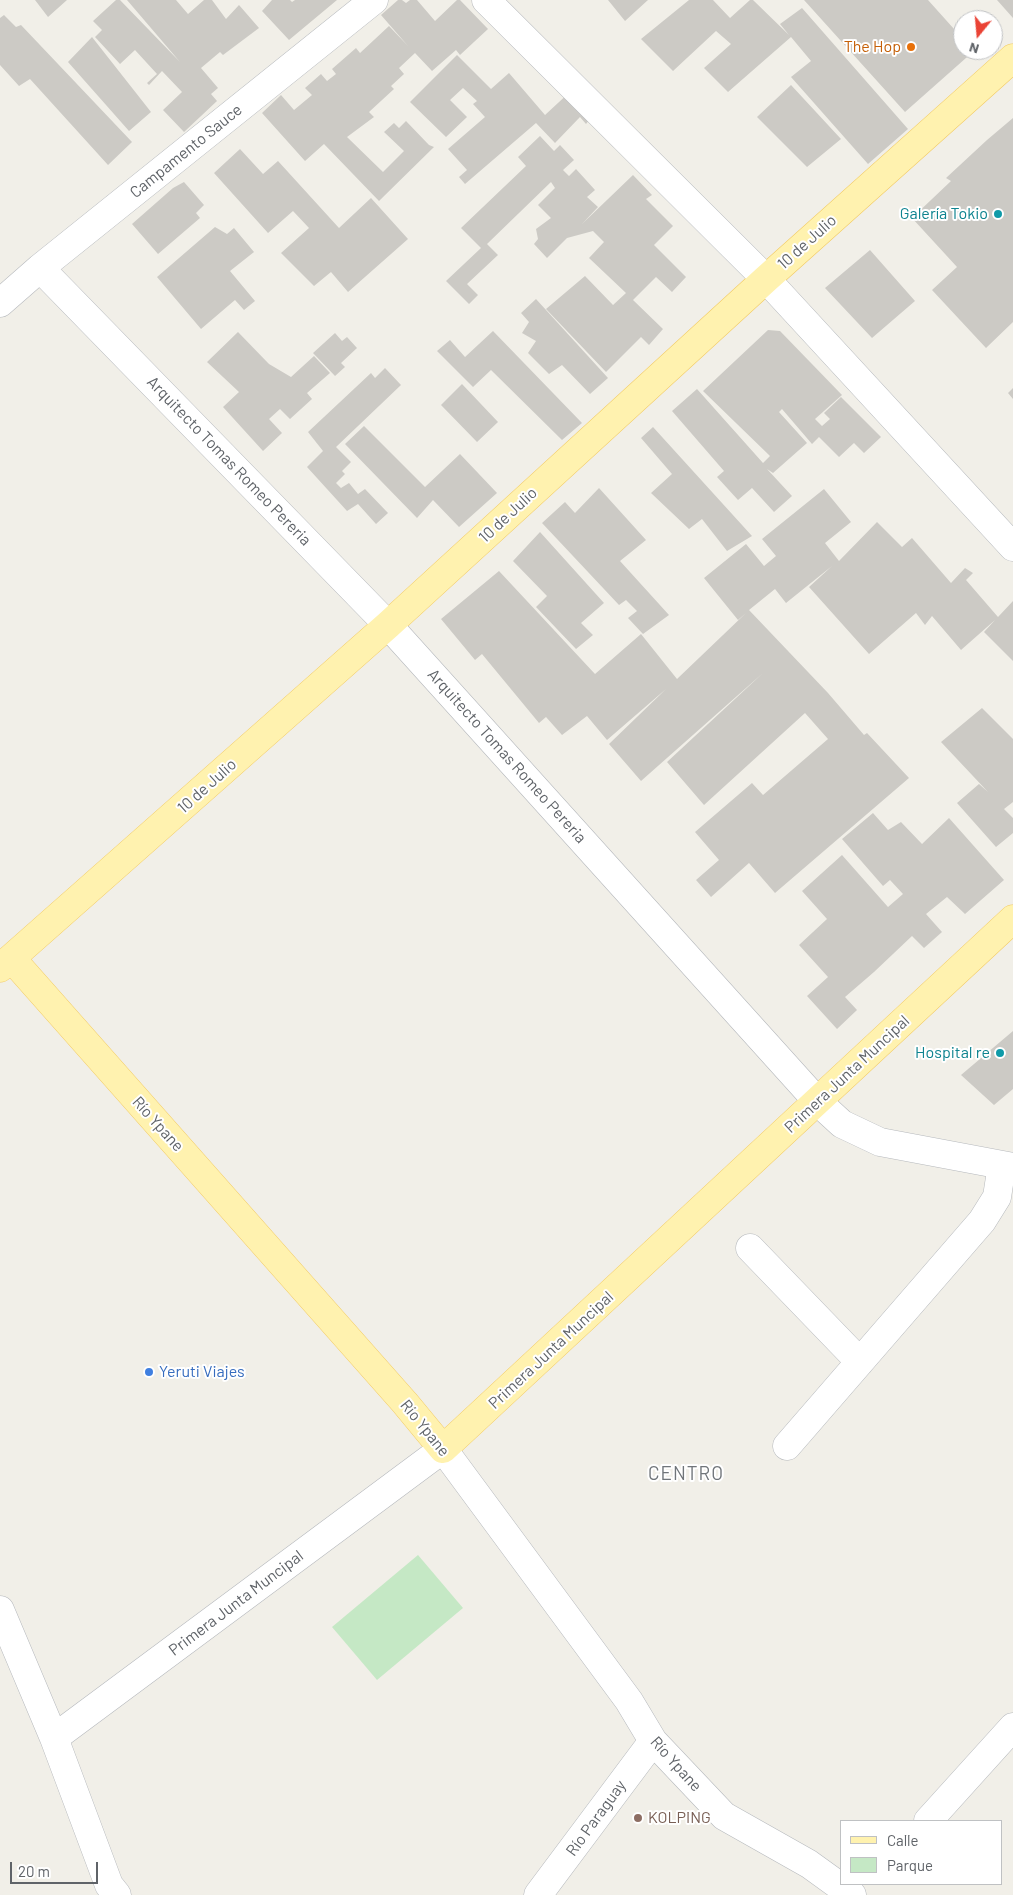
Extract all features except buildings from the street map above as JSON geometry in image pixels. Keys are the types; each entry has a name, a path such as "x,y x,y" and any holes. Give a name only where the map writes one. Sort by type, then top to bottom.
{"main road":[{"name":"10 de Julio","path":"4,958 388,625 766,279 1013,58"},
{"name":"Primera Junta Muncipal","path":"443,1450 1013,919"},
{"name":"Río Ypane","path":"4,958 405,1403 443,1450"}],"street":[{"name":"Campamento Sauce","path":"0,303 40,268 374,0"},
{"path":"486,0 766,279 1013,547"},
{"name":"Arquitecto Tomas Romeo Pereria","path":"40,268 388,625 818,1102 842,1124 880,1142 1008,1166"},
{"path":"787,1446 982,1221 997,1197 1008,1166"},
{"path":"750,1248 860,1362"},
{"name":"Primera Junta Muncipal","path":"54,1738 443,1450"},
{"name":"Río Ypane","path":"443,1450 629,1701 652,1740 724,1816 809,1864 852,1895"},
{"path":"0,1610 54,1738 109,1885 117,1895"},
{"path":"929,1820 1013,1726"},
{"name":"Río Paraguay","path":"538,1895 652,1740"},
{"path":"861,1895 870,1885"}],"green space":[{"path":"418,1555 463,1608 377,1680 332,1627"}],"place":[{"name":"The Hop","path":"911,47"},
{"name":"Galería Tokio","path":"998,214"},
{"name":"Hospital re","path":"1000,1053"},
{"name":"Yeruti Viajes","path":"149,1372"},
{"name":"KOLPING","path":"638,1818"}],"district":[{"name":"CENTRO","path":"686,1474"}]}
